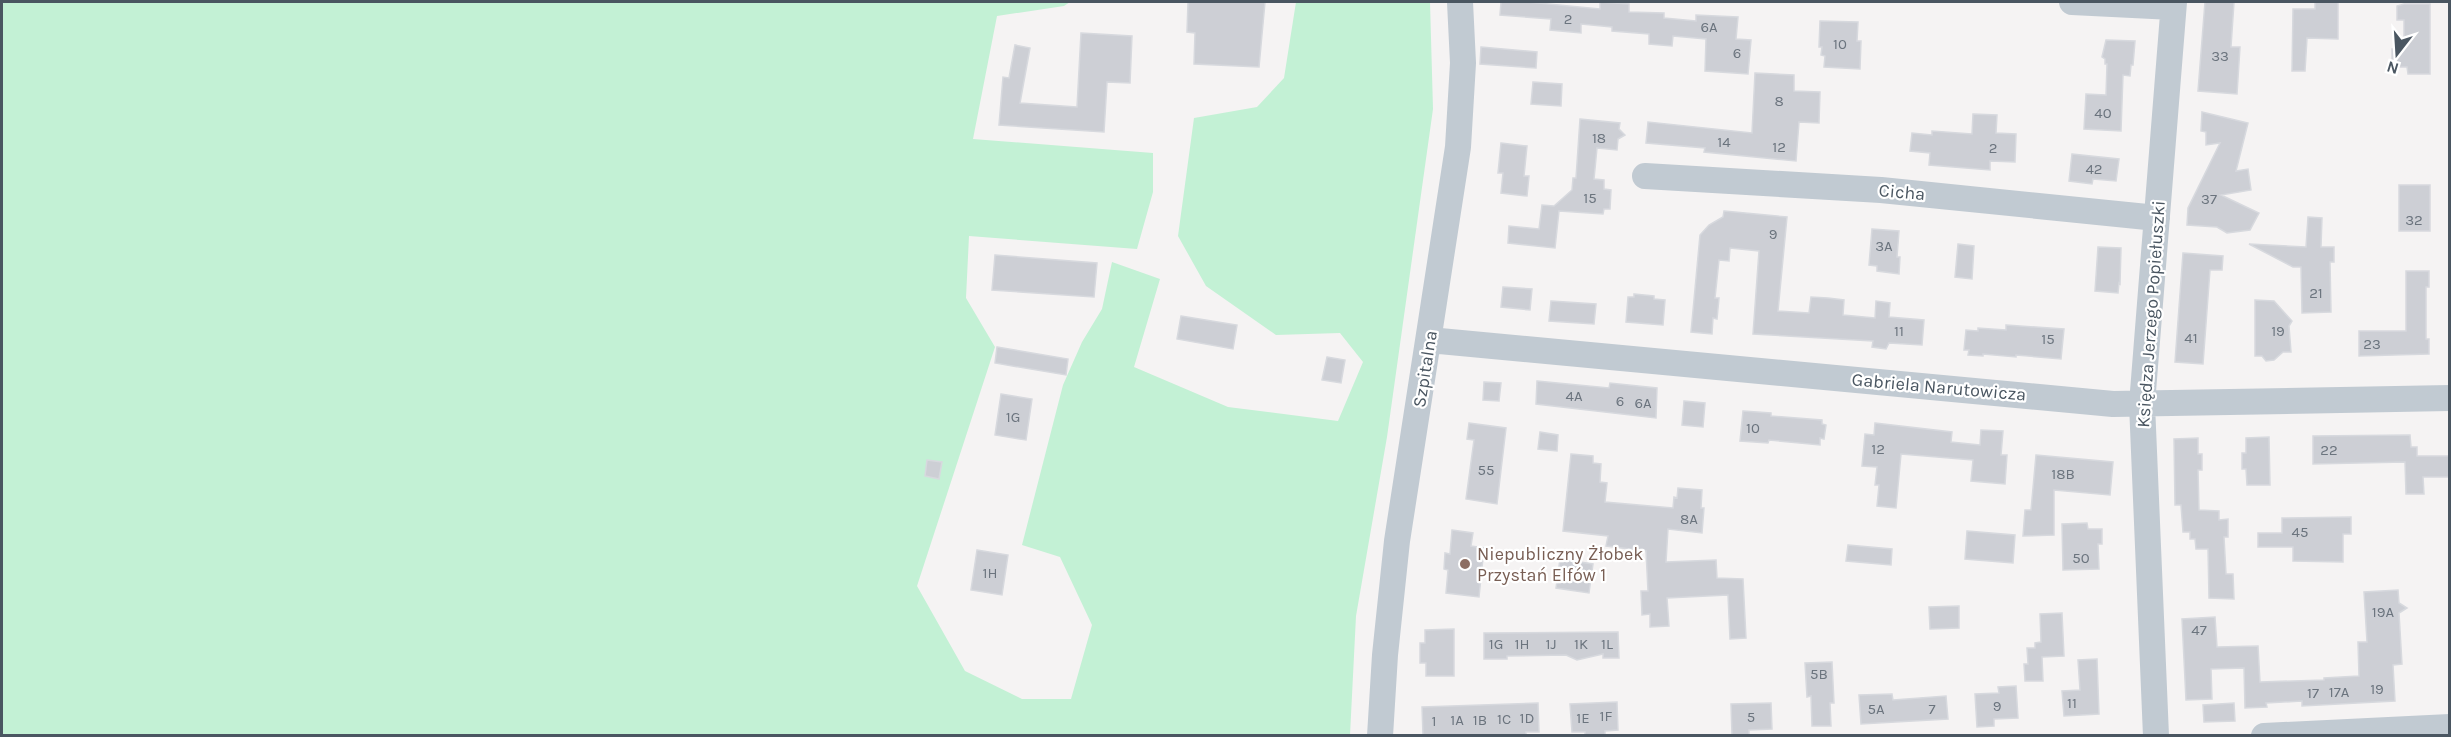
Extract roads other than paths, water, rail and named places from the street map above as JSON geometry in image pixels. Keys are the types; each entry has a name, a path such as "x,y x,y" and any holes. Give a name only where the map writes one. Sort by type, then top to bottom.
{"street":[{"name":"Szpitalna","path":"1380,735 1392,583 1458,147 1462,63 1460,2"},
{"path":"2072,2 2174,4"},
{"name":"Księdza Jerzego Popiełuszki","path":"2156,735 2142,404 2174,4"},
{"name":"Cicha","path":"1645,176 1881,190 2157,218"},
{"name":"Gabriela Narutowicza","path":"1429,340 2089,401 2142,404 2450,398"},
{"path":"2264,735 2450,727"}],"place":[{"name":"Niepubliczny Żłobek Przystań Elfów 1","path":"1465,564"}]}
